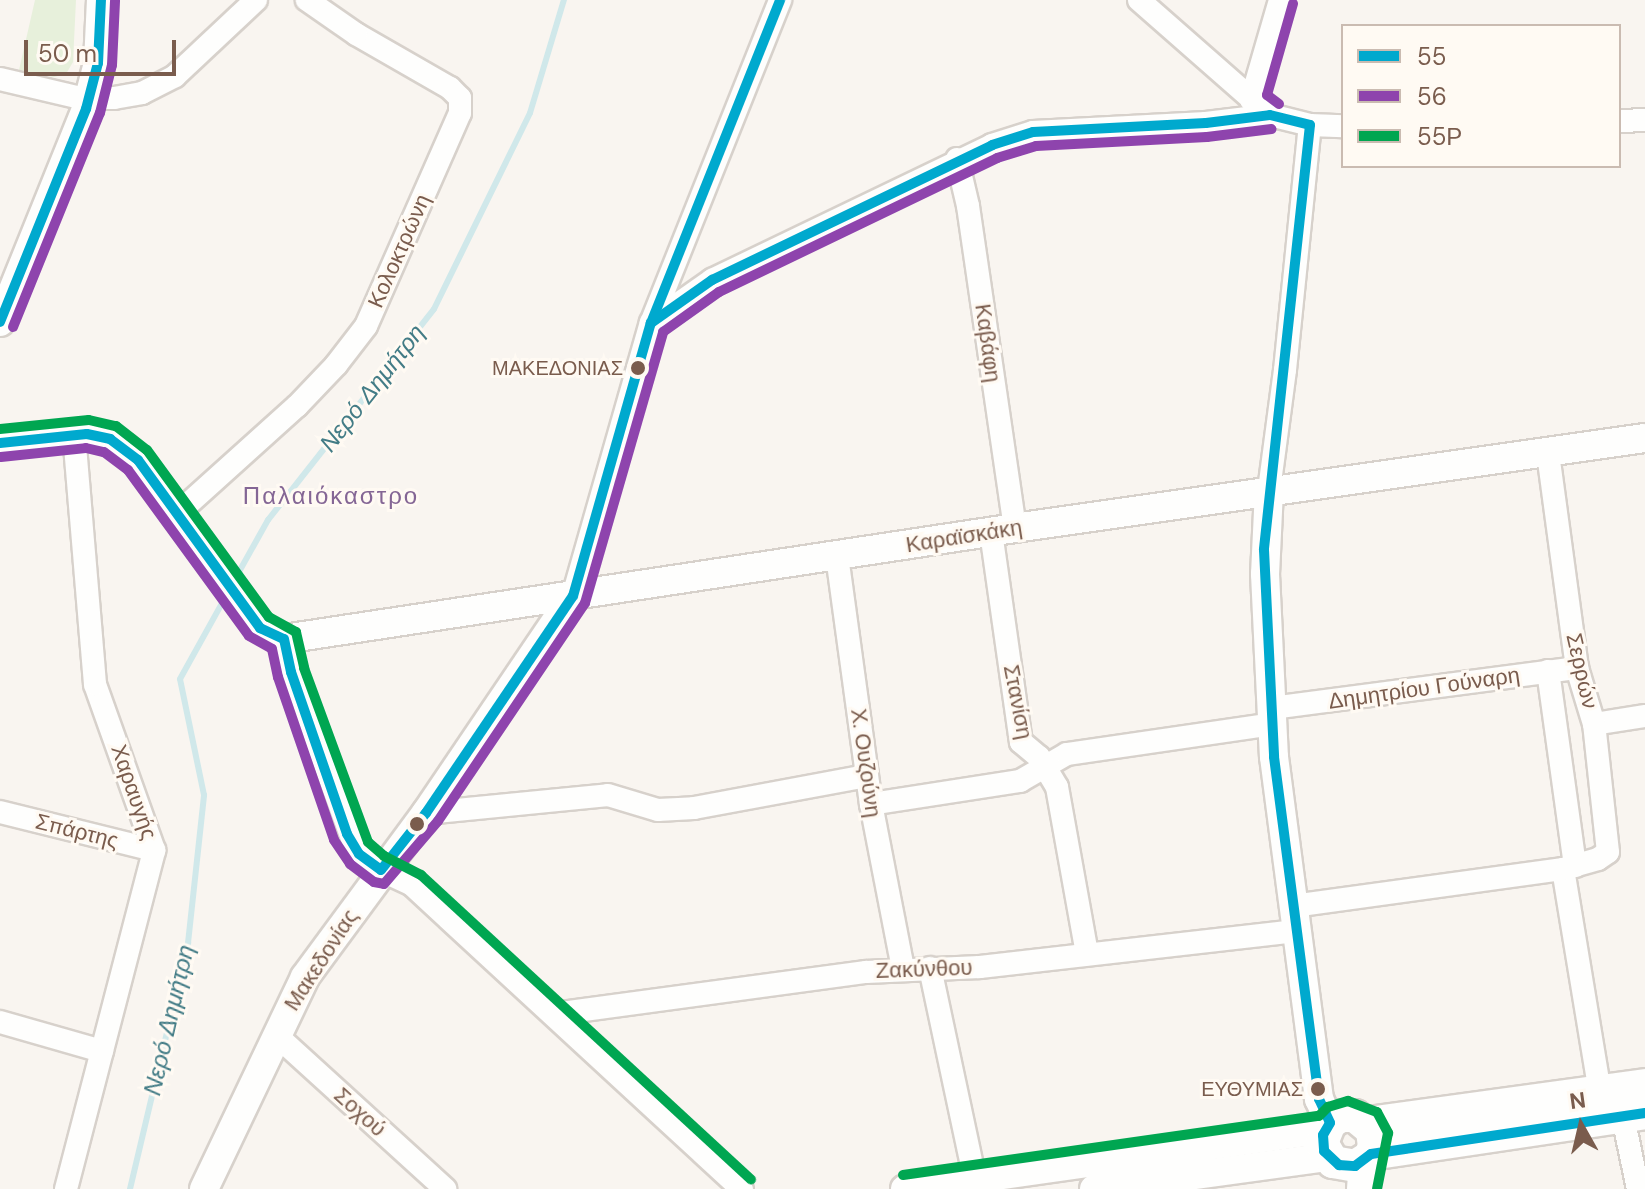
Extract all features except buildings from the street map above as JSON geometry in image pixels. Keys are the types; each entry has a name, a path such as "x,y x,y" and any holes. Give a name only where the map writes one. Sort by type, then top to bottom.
{"main road":[{"path":"1350,1150 1600,1092 1645,1085"},
{"path":"1350,1150 1634,1115"}],"street":[{"path":"0,322 89,98 98,63 101,0"},
{"path":"0,79 89,98 133,95 163,84 256,0"},
{"name":"Κολοκτρώνη","path":"178,513 297,406 336,365 366,326 460,113 460,98 450,88 356,34 307,0"},
{"name":"Μακεδονίας","path":"204,1189 305,977 426,813 573,596 651,323 780,0"},
{"path":"1139,0 1270,115"},
{"path":"1251,100 1280,0"},
{"path":"651,323 712,280 957,159 1033,132 1206,123 1270,115 1310,125 1341,126"},
{"path":"1621,121 1645,120"},
{"path":"1310,125 1264,550 1272,716 1312,1045 1350,1150"},
{"name":"Καβάφη","path":"957,159 968,206 1003,530"},
{"path":"0,443 74,435 98,436 125,448 178,513 247,612 266,633 284,639 291,672 350,841 359,854 381,870 412,885 742,1189"},
{"name":"Χαραυγής","path":"66,1189 154,850 95,684 74,435"},
{"name":"Καραϊσκάκη","path":"284,639 1269,490 1645,438"},
{"name":"Σερρών","path":"1548,453 1577,668 1594,724 1609,846 1608,852 1598,859 1569,868"},
{"name":"Στανίση","path":"1003,530 1021,742 1047,767 1057,787 1087,954"},
{"name":"Χ. Ουζούνη","path":"837,556 871,804 903,968"},
{"name":"Δημητρίου Γούναρη","path":"871,804 1020,781 1067,754 1272,716 1577,668"},
{"name":"Σερρών","path":"1548,671 1569,868 1600,1092"},
{"path":"1594,724 1645,716"},
{"path":"426,813 608,795 658,810 694,808 867,776"},
{"name":"Σπάρτης","path":"0,812 154,850"},
{"name":"Ζακύνθου","path":"554,1014 903,968 980,967 1087,954 1569,868"},
{"path":"930,968 975,1179"},
{"path":"0,1022 102,1051"},
{"name":"Σοχού","path":"276,1035 445,1189"},
{"path":"1634,1115 1638,1189"},
{"path":"905,1189 975,1179 1350,1150"},
{"path":"1094,1189 1350,1150"}],"green space":[{"path":"35,0 76,0 73,62 66,74 54,77 19,70"}],"waterway":[{"name":"Νερό Δημήτρη","path":"235,579 268,520 434,309 530,113 564,0"},
{"name":"Νερό Δημήτρη","path":"130,1189 188,943 204,795 180,679 226,596"}],"transit line":[{"name":"55","path":"0,322 86,109 98,63 101,0"},
{"name":"55","path":"0,443 87,434 110,439 138,460 260,628 284,639 291,672 347,834 359,854 381,870 426,813 573,596 651,323 780,0"},
{"name":"56","path":"13,327 100,113 112,65 115,1"},
{"name":"56","path":"1279,104 1267,95 1293,4"},
{"name":"55","path":"651,323 712,280 992,145 1033,132 1206,123 1270,115 1310,125 1264,550 1274,757 1319,1099 1330,1123 1323,1135 1324,1151 1339,1165 1355,1166 1371,1154 1645,1113"},
{"name":"56","path":"1,457 86,448 104,452 128,470 249,636 272,649 278,677 334,840 350,864 374,882 384,884 438,821 585,603 663,332 719,292 997,158 1036,146 1207,137 1272,129"},
{"name":"55Ρ","path":"0,429 89,420 116,426 147,450 269,617 296,632 304,668 368,842 384,856 421,875 751,1179"},
{"name":"55Ρ","path":"903,1175 1319,1116 1328,1107 1348,1101 1377,1112 1388,1133 1377,1189"}],"place":[{"name":"ΜΑΚΕΔΟΝΙΑΣ","path":"638,368"},
{"name":"ΕΥΘΥΜΙΑΣ","path":"1318,1089"}],"district":[{"name":"Παλαιόκαστρο","path":"331,496"}]}
